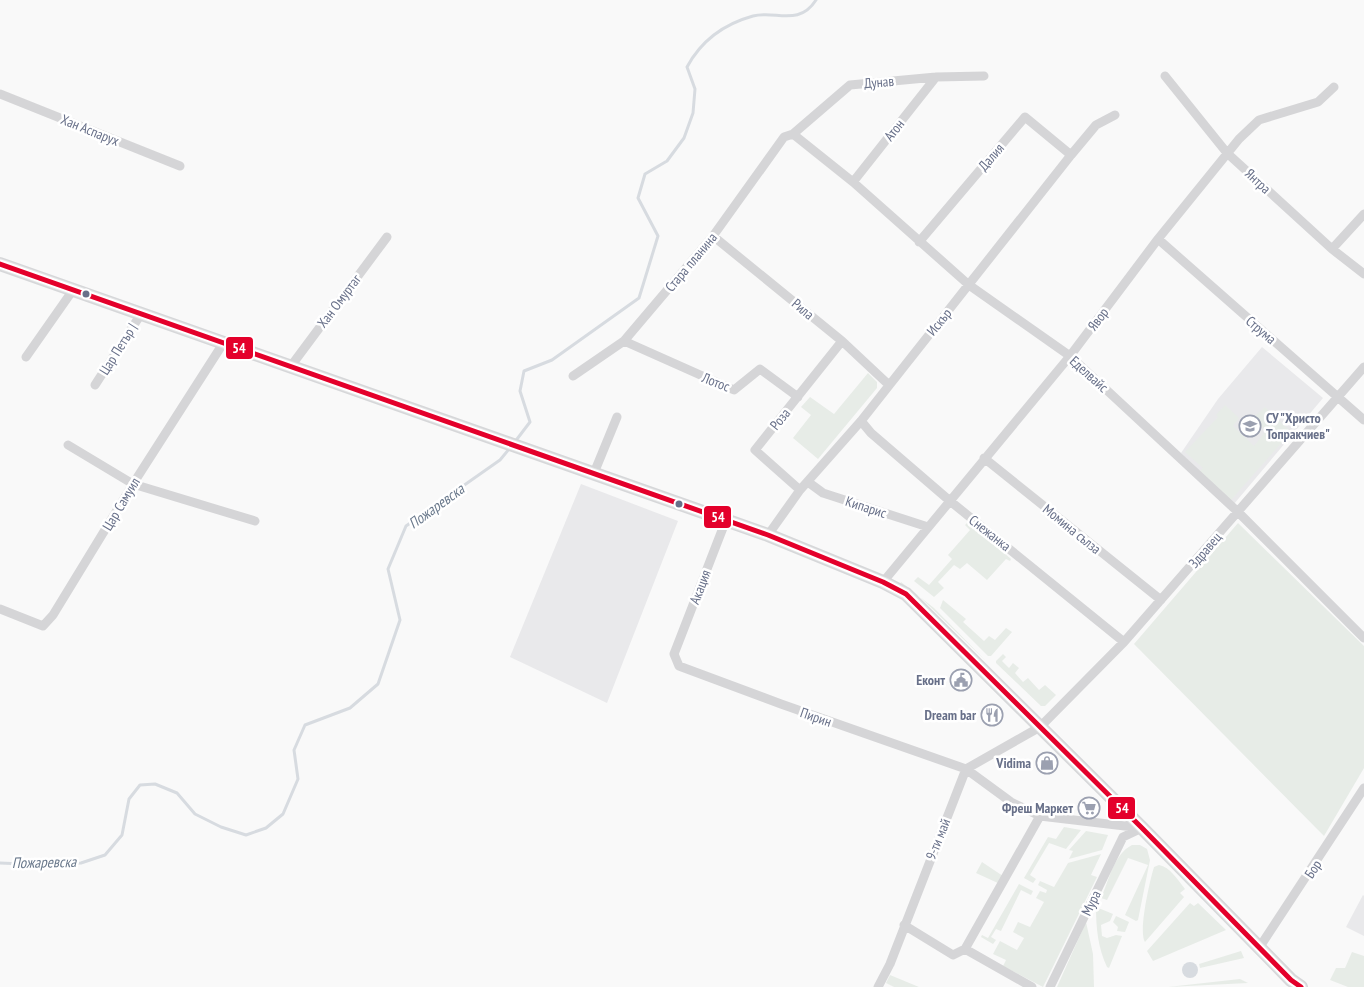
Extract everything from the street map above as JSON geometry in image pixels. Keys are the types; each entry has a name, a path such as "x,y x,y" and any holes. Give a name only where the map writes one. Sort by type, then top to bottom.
{"street":[{"name":"Дунав","path":"793,134 850,85 936,77 984,76"},
{"name":"Янтра","path":"1165,76 1227,153 1332,249 1364,274"},
{"name":"Атон","path":"853,182 936,77"},
{"name":"Явор","path":"883,582 1070,356 1158,239 1227,153 1259,120 1318,102 1334,87"},
{"name":"Хан Аспарух","path":"0,94 180,166"},
{"name":"Искър","path":"768,535 800,490 890,385 1071,155 1096,125 1115,115"},
{"name":"Далия","path":"919,242 1025,118 1071,155"},
{"name":"Еделвайс","path":"793,134 853,182 969,285 1070,356 1238,512 1364,638"},
{"name":"Стара планина","path":"573,376 624,341 713,236 784,136 793,134"},
{"path":"1332,249 1364,214"},
{"name":"Рила","path":"713,236 842,342 890,385"},
{"name":"Хан Омуртаг","path":"291,366 387,237"},
{"name":"Струма","path":"1158,239 1364,420"},
{"path":"0,264 768,535 883,582 915,601 1259,948 1301,987"},
{"path":"26,357 73,290"},
{"name":"Цар Петър |","path":"95,385 141,314"},
{"name":"Лотос","path":"624,341 734,390 760,369 798,397"},
{"name":"Цар Самуил","path":"0,610 43,626 54,615 133,484 224,342"},
{"name":"Роза","path":"800,490 755,450 842,342"},
{"name":"Здравец","path":"1040,727 1124,642 1364,366"},
{"path":"594,473 617,417"},
{"name":"Снежанка","path":"861,420 871,433 950,502 1124,642"},
{"path":"68,445 133,484 254,521"},
{"name":"Момина сълза","path":"984,458 1161,600"},
{"name":"Кипарис","path":"808,482 823,493 928,527"},
{"name":"Акация","path":"674,654 726,520"},
{"name":"Пирин","path":"674,654 678,666 966,769"},
{"path":"1040,727 966,769 1011,802 1040,816 1142,828"},
{"name":"9-ти май","path":"878,987 890,964 966,769"},
{"name":"Бор","path":"1259,948 1364,788"},
{"path":"904,925 953,955 965,949 1040,816"},
{"name":"Мура","path":"1050,987 1123,837 1142,828"},
{"path":"965,949 1032,987"}],"shaded area":[{"name":"СУ \"Христо Топракчиев\"","path":"1262,347 1323,398 1234,504 1181,453 1218,399"},
{"path":"868,373 877,382 877,388 818,459 793,438 811,415 801,407 810,397 834,414"},
{"path":"1225,405 1239,418 1233,426 1254,446 1266,431 1253,418 1265,407 1291,432 1231,500 1200,471 1203,468 1185,452 1218,417 1216,415"},
{"path":"581,484 678,521 607,703 510,657"},
{"path":"968,522 1011,559 1010,561 1006,559 987,580 967,563 960,569 954,565 938,582 944,588 934,597 914,581 918,577 929,585 952,559 948,555 970,530 965,525"},
{"path":"1238,523 1364,646 1364,768 1324,836 1134,644"},
{"path":"901,582 934,608 986,661 920,597 900,584"},
{"path":"943,600 966,619 963,622 984,641 989,636 995,640 1006,628 1012,632 991,656 988,656 940,608"},
{"path":"1003,654 1006,657 1002,661 1009,668 1013,663 1019,668 1015,673 1023,682 1028,678 1039,690 1045,685 1056,695 1045,706 1041,706 996,663"},
{"path":"1064,827 1081,830 1066,849 1049,843 1030,875 1036,879 1033,883 1024,878 1048,837 1056,839"},
{"path":"1086,831 1108,835 1102,850 1069,859 1073,851 1069,850"},
{"path":"1132,845 1140,845 1147,849 1150,860 1138,920 1136,921 1125,915 1148,865 1128,858 1107,900 1101,898 1116,861"},
{"path":"1101,854 1091,875 1097,877 1043,987 1003,966 1006,960 993,954 1000,941 1017,950 1024,938 1013,932 1018,922 1030,927 1044,902 1036,898 1040,891 1046,893 1047,890 1038,885 1040,881 1054,887 1068,863"},
{"path":"982,862 1003,876 1000,884 976,873"},
{"path":"1159,865 1167,868 1177,878 1185,889 1180,893 1184,897 1145,942 1143,928 1145,906 1154,867"},
{"path":"1019,884 1033,891 1031,895 1021,890 1001,931 996,929 991,937 996,940 993,944 981,937 982,935 988,938"},
{"path":"1364,896 1364,936 1346,927"},
{"path":"1190,903 1194,906 1198,903 1226,930 1153,961 1147,951"},
{"path":"1096,907 1113,914 1110,921 1101,925 1102,936 1107,938 1116,935 1122,936 1109,968 1104,960 1100,945"},
{"path":"1116,916 1129,922 1125,932 1117,931 1118,927 1113,922"},
{"path":"1086,922 1093,954 1094,987 1057,987"},
{"path":"1241,951 1244,958 1200,968 1199,964"},
{"path":"1352,952 1364,956 1364,987 1348,987 1330,980 1336,968 1345,968"},
{"path":"1190,962 1198,970 1190,978 1182,970"},
{"path":"890,975 919,987 894,987 886,983"},
{"path":"1240,979 1248,983 1168,987"}],"waterway":[{"name":"Пожаревска","path":"514,443 530,422 520,391 524,371 552,360 639,298 658,236 638,198 645,174 667,161 684,138 693,113 695,89 687,67 699,49 714,35 742,19 761,15 786,16 802,13 816,0"},
{"name":"Пожаревска","path":"0,863 46,865 81,863 105,855 122,835 129,799 140,785 155,784 177,793 195,814 221,827 246,835 266,828 283,814 298,779 294,750 305,725 350,708 378,684 400,620 388,569 406,526 500,460 510,448"}],"transit line":[{"name":"54","path":"0,264 768,535 883,582 906,594 1142,828 1291,980 1301,987"}],"place":[{"name":"СУ \"Христо Топракчиев\"","path":"1250,426"},
{"name":"Еконт","path":"961,680"},
{"name":"Dream bar","path":"992,715"},
{"name":"Vidima","path":"1047,763"},
{"name":"Фреш Маркет","path":"1089,808"}]}
